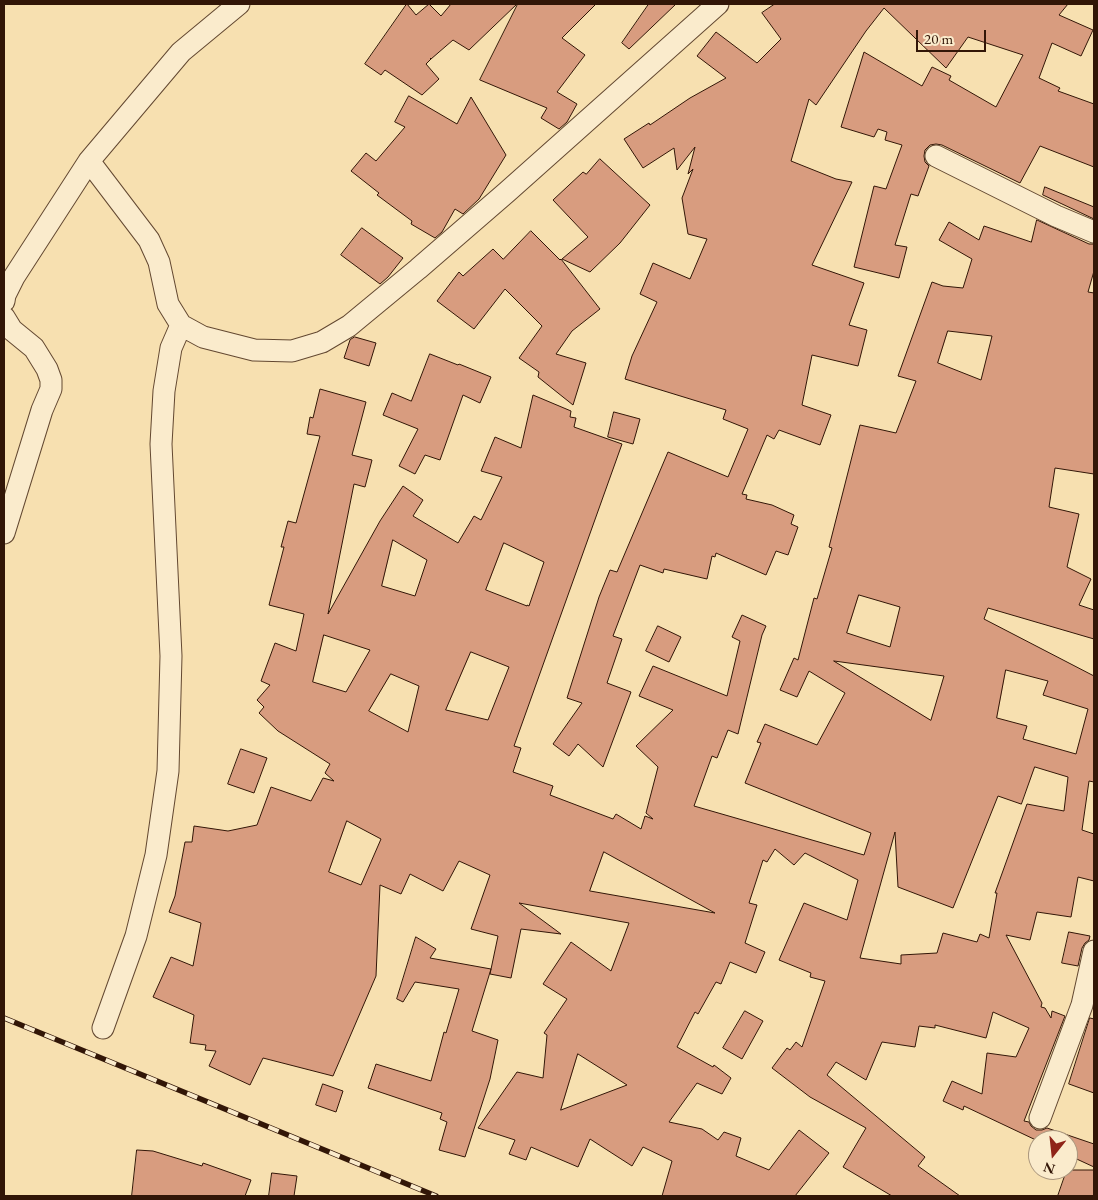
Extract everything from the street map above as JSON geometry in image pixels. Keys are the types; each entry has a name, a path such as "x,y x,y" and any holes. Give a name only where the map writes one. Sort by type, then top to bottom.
{"street":[{"path":"4,302 5,295 14,277 89,161 181,52 239,4"},
{"path":"89,161 150,240 160,262 168,304 181,325 202,337 254,350 292,351 322,342 349,326 425,263 718,4"},
{"path":"936,156 1056,216 1094,232"},
{"path":"4,317 12,330 34,348 47,369 51,380 51,389 42,410 4,533"},
{"path":"103,1028 136,936 156,855 168,771 171,656 161,444 164,391 171,348 181,325"},
{"path":"1040,1118 1082,1004 1094,951"}],"building":[{"path":"407,4 416,15 429,4 441,16 451,4 517,4 469,50 453,40 431,59 426,64 439,79 422,95 385,70 381,75 365,64"},
{"path":"518,4 596,4 562,38 585,55 557,92 577,104 567,122 559,129 541,118 547,108 480,80"},
{"path":"649,4 676,4 629,49 622,43"},
{"path":"775,4 1068,4 1059,15 1093,30 1081,56 1052,43 1039,78 1060,88 1058,91 1094,104 1094,167 1040,146 1020,183 942,145 930,145 925,150 924,156 925,162 929,166 918,196 911,194 895,245 907,247 899,278 854,267 874,186 886,189 902,145 885,140 887,132 878,129 874,137 841,127 864,52 922,86 932,67 951,76 949,80 996,107 1023,55 968,37 946,68 884,8 866,31 816,105 809,99 791,161 836,179 852,182 812,265 864,283 849,325 867,330 858,366 812,355 802,405 831,415 820,445 779,430 774,439 767,435 742,494 747,495 746,499 772,505 794,515 791,524 798,527 788,555 776,551 766,575 716,553 715,557 712,556 707,579 664,569 663,573 640,565 613,636 622,639 607,683 631,692 603,767 578,744 569,756 553,744 582,703 567,698 599,597 610,570 617,572 668,452 728,477 748,429 723,419 726,410 625,379 632,356 657,302 640,294 653,263 690,279 707,239 688,234 682,198 693,169 688,174 695,147 677,170 674,148 643,168 624,139 726,78 697,56 716,32 757,63 781,39 762,13"},
{"path":"409,96 457,124 471,97 506,155 479,199 463,214 455,209 442,232 435,238 411,224 412,221 377,195 379,193 351,171 366,153 376,161 405,127 395,122"},
{"path":"600,159 650,205 620,243 590,272 562,259 588,237 553,200 583,172 586,174"},
{"path":"1045,187 1094,207 1094,219 1043,195"},
{"path":"1037,220 1089,244 1094,244 1094,271 1088,292 1094,293 1094,474 1055,468 1049,507 1079,514 1067,567 1091,579 1079,605 1094,610 1094,639 988,608 984,619 1094,676 1094,782 1089,781 1082,830 1094,834 1094,881 1078,877 1071,917 1037,912 1030,940 1006,935 1042,1003 1041,1007 1045,1008 1051,1018 1052,1011 1065,1016 1024,1121 1029,1122 1036,1130 1028,1130 1028,1136 964,1106 963,1110 943,1101 952,1081 982,1094 987,1053 1016,1057 1029,1028 993,1012 986,1038 935,1025 935,1028 919,1026 915,1047 882,1042 866,1080 836,1062 827,1075 925,1157 918,1166 960,1196 892,1196 843,1167 866,1128 810,1097 772,1068 787,1048 790,1050 796,1042 802,1047 825,981 810,977 811,973 779,960 804,903 847,920 858,880 805,853 794,865 775,849 767,862 763,860 749,903 757,905 745,943 765,952 756,973 730,962 721,984 716,982 698,1014 695,1012 677,1047 713,1067 714,1065 731,1078 722,1094 697,1083 669,1122 702,1129 718,1140 724,1132 741,1138 736,1156 769,1170 799,1130 829,1153 795,1196 662,1196 672,1161 643,1147 632,1166 590,1139 578,1167 531,1147 526,1160 509,1154 515,1140 478,1128 517,1072 543,1078 547,1035 544,1033 567,999 543,984 571,942 611,971 629,923 519,903 561,934 521,929 511,978 490,974 498,936 471,929 490,875 459,861 443,891 410,874 401,894 380,885 376,976 333,1076 263,1058 250,1085 209,1066 216,1051 205,1050 206,1045 190,1043 194,1015 153,997 171,957 193,966 201,923 169,912 175,896 185,842 192,842 194,826 228,831 257,825 271,787 311,801 323,778 334,781 325,773 330,764 278,731 259,713 264,707 257,700 270,685 261,681 275,643 296,651 304,614 269,605 284,547 281,547 288,521 296,523 320,436 307,434 310,417 313,418 320,389 366,402 352,455 372,460 365,487 354,484 328,614 380,521 403,486 423,500 413,516 458,543 474,516 481,520 502,477 481,471 495,437 521,448 533,395 571,411 570,417 576,418 574,427 622,444 514,746 521,748 513,772 553,786 550,795 613,819 616,814 641,829 645,816 653,819 646,813 658,767 636,746 673,710 639,696 653,666 727,696 740,641 732,637 742,615 766,626 762,635 738,734 728,730 717,758 712,756 694,806 864,855 871,833 745,783 761,743 757,742 765,724 817,745 845,693 809,671 797,697 780,690 794,658 798,660 814,598 817,599 832,548 829,547 860,425 896,433 916,381 898,376 932,282 943,286 963,288 972,259 939,240 949,222 979,240 984,226 1031,242","holes":["948,331 992,336 981,380 938,363","393,540 427,560 415,596 382,586","504,543 544,562 529,606 486,590","859,595 900,607 890,647 847,633","324,635 370,650 346,692 313,682","471,652 509,667 488,720 446,710","834,661 944,676 931,720","1006,670 1048,681 1043,695 1088,709 1076,754 1023,739 1027,726 997,718","391,674 419,686 408,732 369,711","1035,767 1068,777 1064,811 1027,804 995,893 997,893 989,938 980,934 977,942 943,933 937,953 901,955 901,964 860,958 895,832 898,887 953,908 998,796 1021,804","347,821 381,839 361,885 329,872","604,852 715,913 590,891","578,1054 627,1085 561,1110"]},
{"path":"362,228 403,258 380,284 341,255"},
{"path":"531,231 561,259 600,309 572,331 556,354 586,363 573,405 538,377 539,372 519,358 542,326 505,289 474,329 437,301 459,272 463,276 493,249 503,259"},
{"path":"355,337 376,343 369,366 344,358 350,340"},
{"path":"430,354 491,377 480,403 463,395 440,460 425,455 415,474 399,466 418,429 383,415 392,393 411,401"},
{"path":"614,412 640,419 633,444 608,437"},
{"path":"658,626 681,637 669,662 646,651"},
{"path":"241,749 267,758 254,793 228,784"},
{"path":"1069,932 1090,936 1082,948 1078,966 1062,963"},
{"path":"416,937 436,949 430,958 491,969 472,1031 498,1040 490,1079 465,1157 439,1150 447,1122 440,1119 442,1113 368,1088 376,1064 431,1081 444,1032 446,1033 459,989 415,982 403,1002 397,999"},
{"path":"745,1011 763,1021 742,1059 723,1048"},
{"path":"1090,1018 1094,1019 1094,1093 1069,1084"},
{"path":"323,1084 343,1091 336,1112 316,1105"},
{"path":"1078,1139 1094,1144 1094,1167 1078,1160"},
{"path":"137,1150 153,1151 202,1166 203,1163 251,1180 245,1196 132,1196"},
{"path":"1078,1170 1094,1170 1094,1196 1058,1196 1064,1180 1078,1180"},
{"path":"272,1173 297,1176 294,1196 269,1196"}],"railway":[{"path":"4,1018 436,1196"}]}
